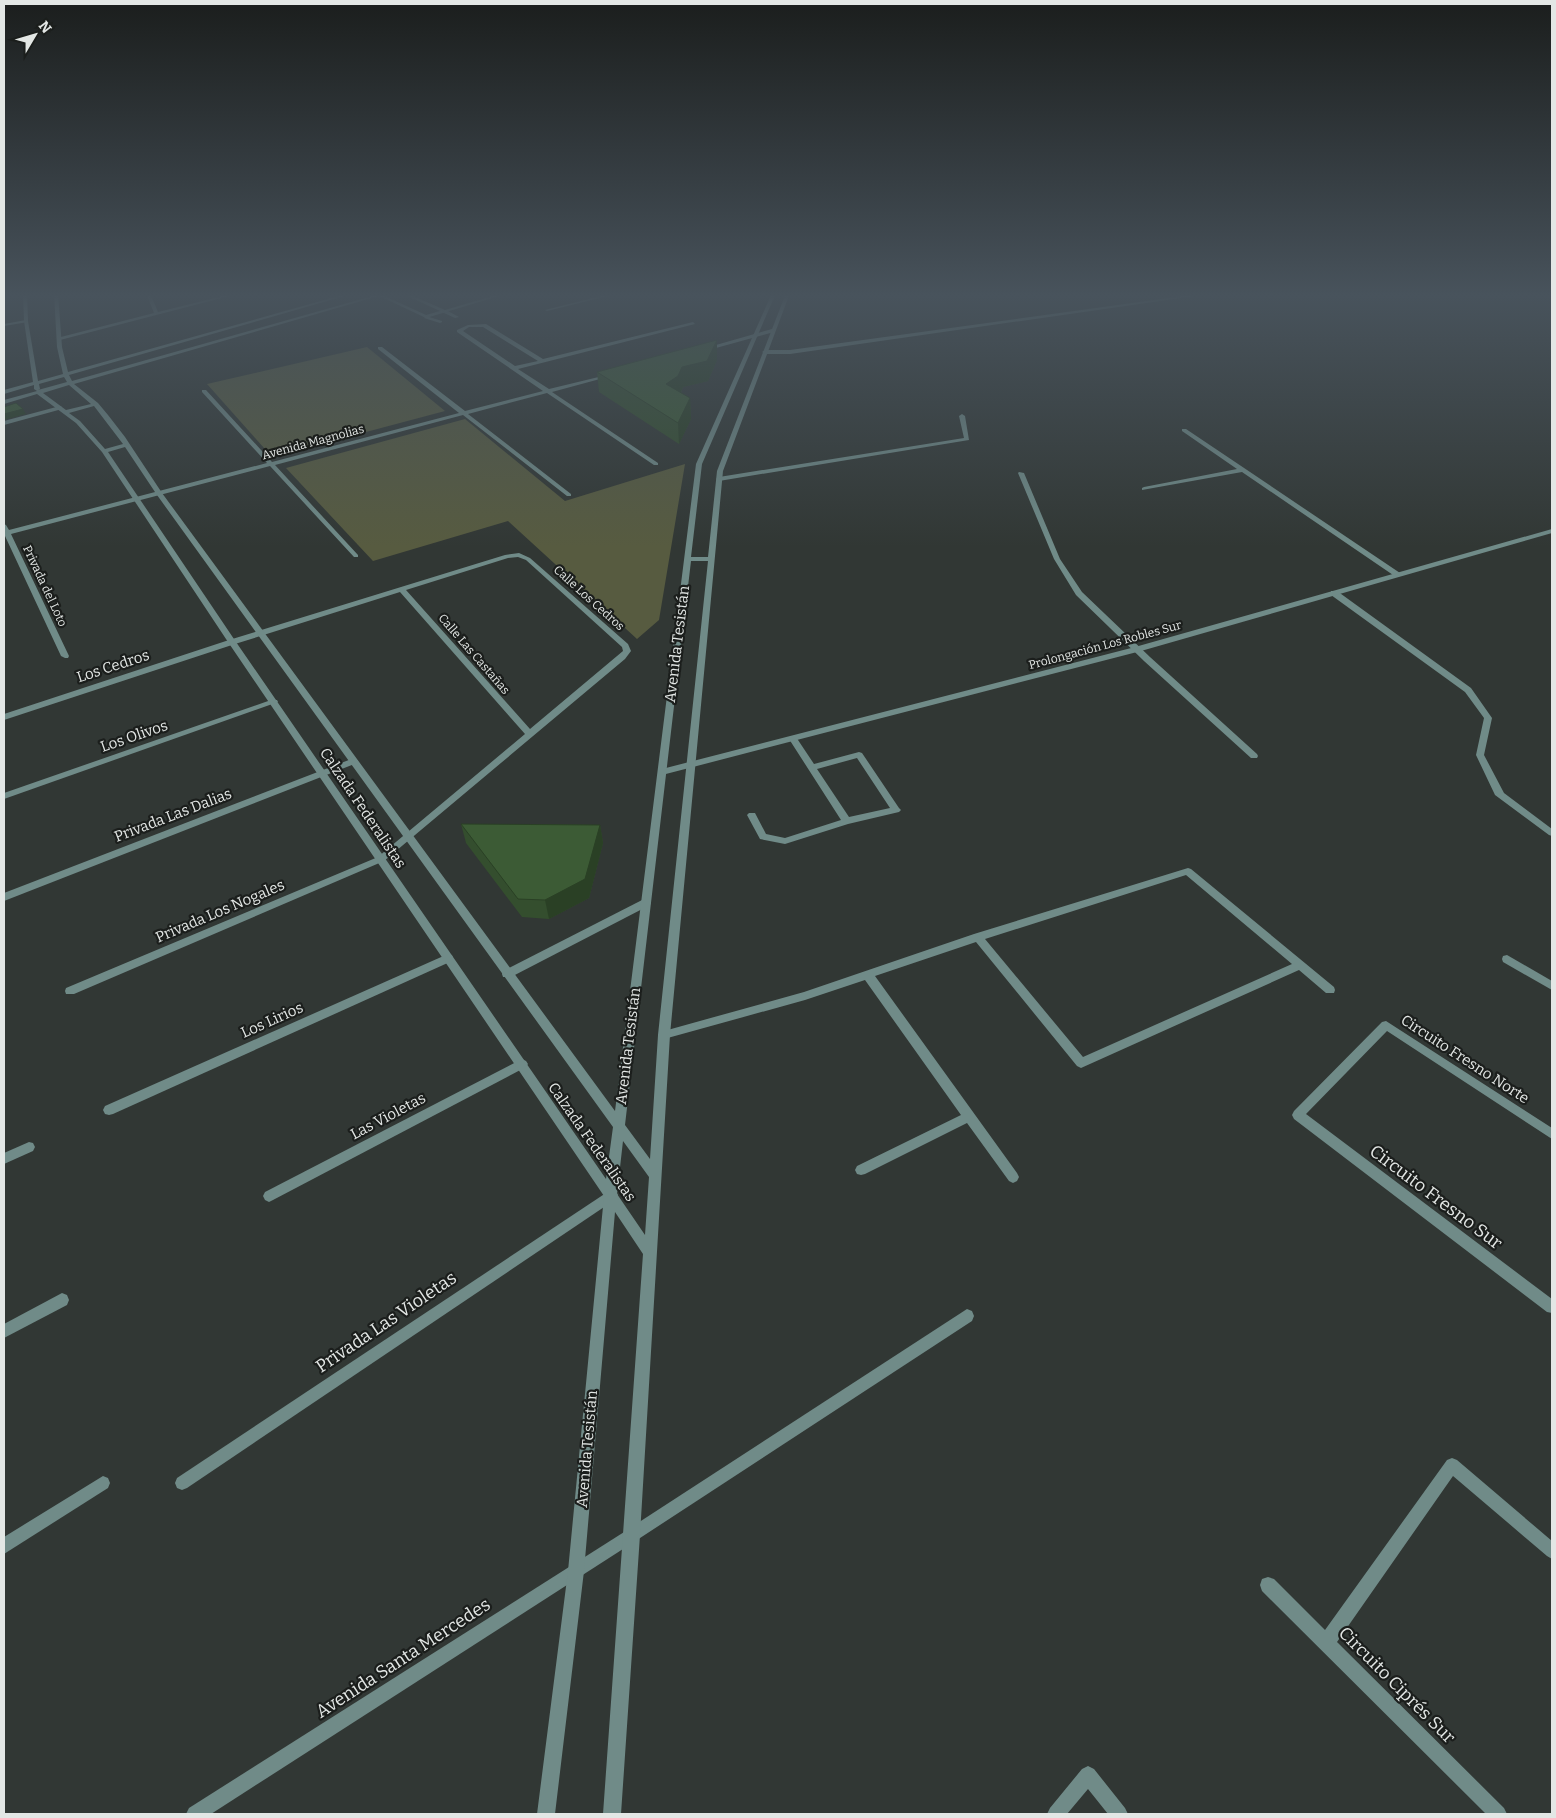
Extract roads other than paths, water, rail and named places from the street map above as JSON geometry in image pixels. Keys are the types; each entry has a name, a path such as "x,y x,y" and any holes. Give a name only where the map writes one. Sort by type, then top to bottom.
{"street":[{"path":"34,378 36,388"},
{"path":"4,402 58,378"},
{"path":"68,378 70,383"},
{"path":"4,392 70,383 88,378"},
{"path":"418,378 569,496"},
{"path":"529,378 656,464"},
{"name":"Avenida Magnolias","path":"5,534 602,378"},
{"name":"Avenida Tesistán","path":"546,1814 576,1570 606,1231 612,1195 618,1125 699,464 738,378"},
{"name":"Avenida Tesistán","path":"612,1814 664,1035 719,479 724,460 755,378"},
{"name":"Calzada Federalistas","path":"70,383 96,404 159,494 262,632 654,1176"},
{"name":"Calzada Federalistas","path":"36,388 63,410 104,451 232,642 650,1252"},
{"path":"204,391 270,465 356,556"},
{"path":"4,423 96,404"},
{"path":"719,479 967,439 962,416"},
{"path":"1184,430 1399,575"},
{"path":"104,451 126,445"},
{"path":"1144,489 1241,470"},
{"path":"1021,473 1057,559 1079,593 1254,756"},
{"name":"Privada del Loto","path":"4,526 5,534 65,656"},
{"name":"Prolongación Los Robles Sur","path":"662,772 1138,649 1552,531"},
{"name":"Calle Los Cedros","path":"262,632 507,556 519,555 528,559 625,646 627,651 622,658 408,835"},
{"path":"687,559 712,559"},
{"name":"Calle Las Castañas","path":"401,588 530,734"},
{"path":"1334,593 1468,690 1488,718 1480,755 1500,795 1552,833"},
{"name":"Los Cedros","path":"4,717 262,632"},
{"name":"Los Olivos","path":"4,796 274,702"},
{"path":"793,739 848,821"},
{"path":"752,815 763,837 785,841 848,821 896,810 859,755 813,767"},
{"name":"Privada Las Dalias","path":"4,897 354,761"},
{"name":"Privada Los Nogales","path":"70,991 381,859 408,835"},
{"path":"664,1035 805,996 978,937 1188,871 1330,990"},
{"path":"507,974 646,902"},
{"path":"978,937 1081,1063 1300,965"},
{"name":"Los Lirios","path":"109,1110 448,958"},
{"path":"1507,959 1552,986"},
{"path":"868,975 1014,1177"},
{"name":"Circuito Fresno Norte","path":"1298,1116 1386,1024 1552,1134"},
{"name":"Las Violetas","path":"269,1196 522,1064"},
{"path":"861,1170 970,1116"},
{"name":"Circuito Fresno Sur","path":"1298,1116 1552,1307"},
{"path":"4,1159 29,1147"},
{"name":"Privada Las Violetas","path":"182,1483 612,1195"},
{"path":"4,1332 62,1300"},
{"name":"Avenida Santa Mercedes","path":"195,1814 632,1535 967,1316"},
{"path":"1326,1643 1452,1465 1552,1551"},
{"path":"4,1546 104,1483"},
{"name":"Circuito Ciprés Sur","path":"1268,1585 1498,1814"},
{"path":"1056,1814 1088,1775 1119,1814"}]}
